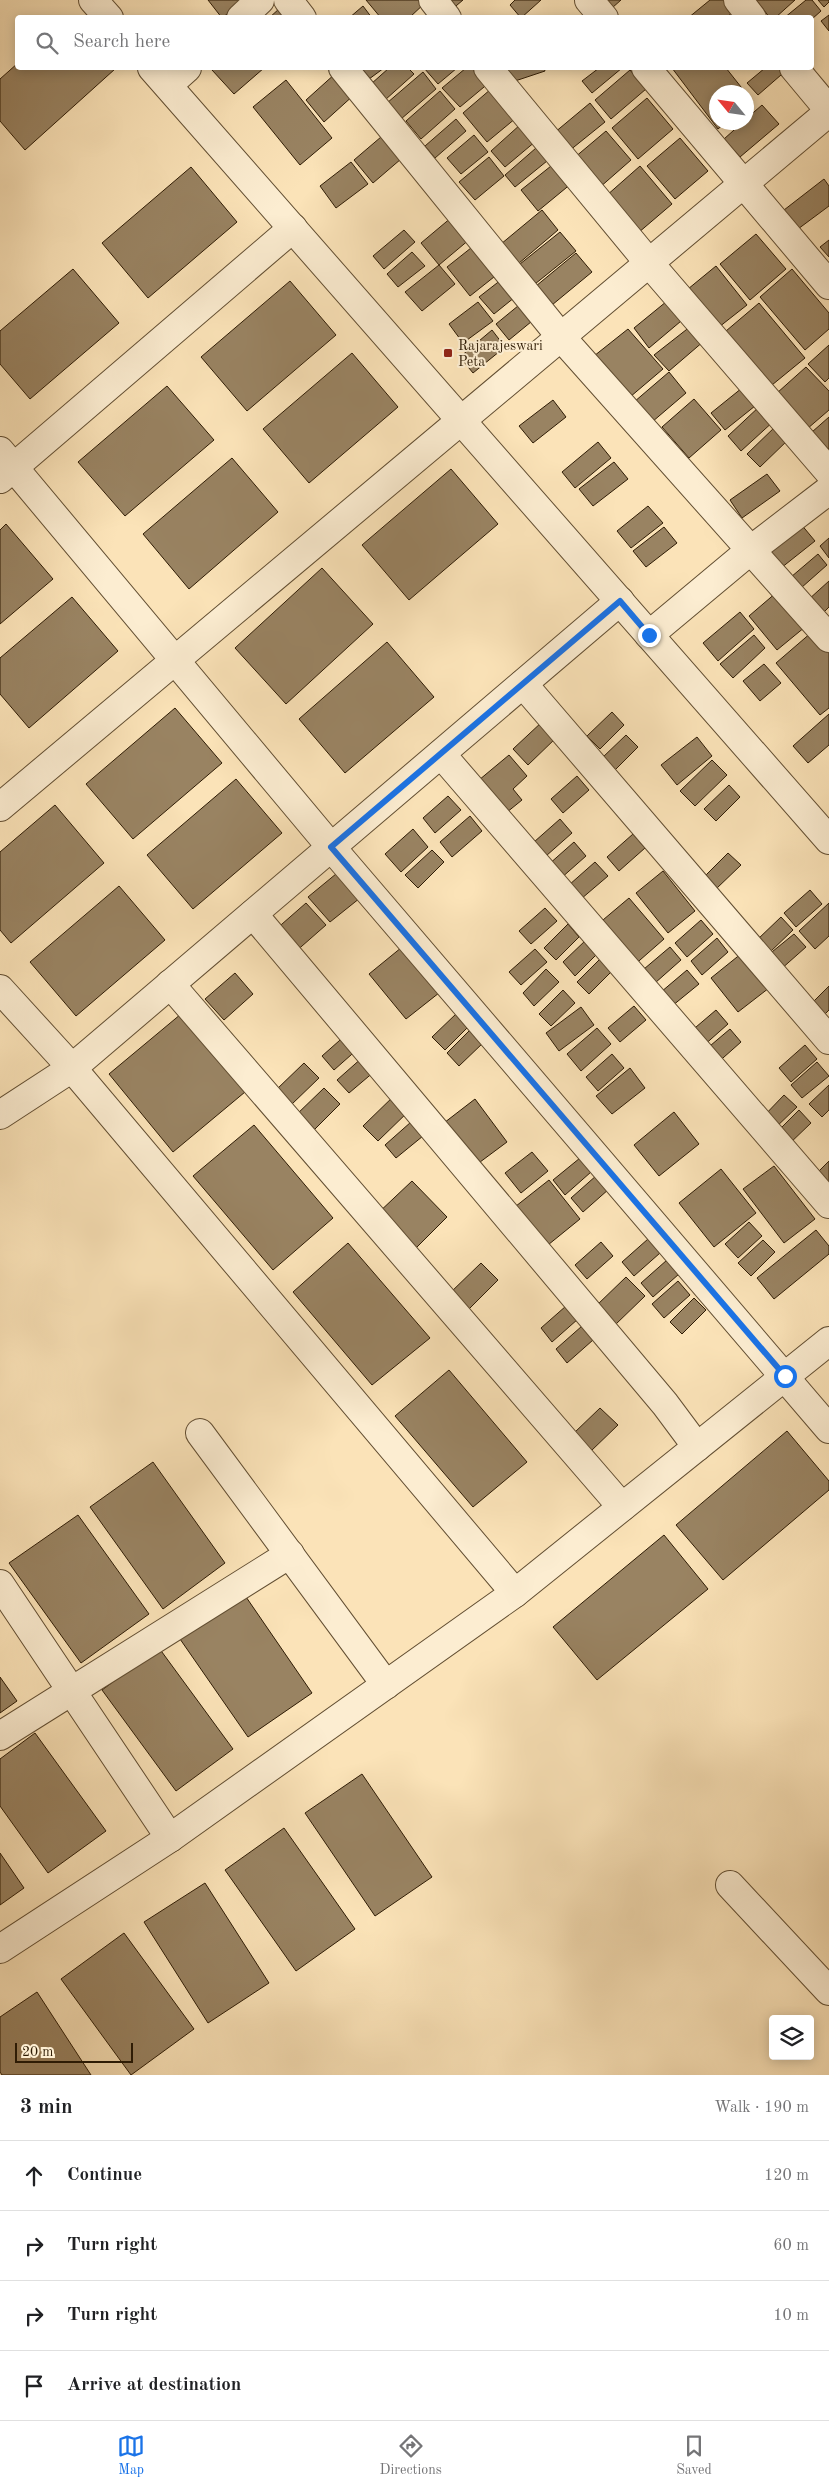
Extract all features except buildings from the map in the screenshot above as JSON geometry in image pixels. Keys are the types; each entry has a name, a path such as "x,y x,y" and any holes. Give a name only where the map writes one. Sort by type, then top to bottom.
{"street":[{"path":"93,0 106,15"},
{"path":"244,15 260,0"},
{"path":"288,0 300,15"},
{"path":"433,0 445,15"},
{"path":"589,0 602,15"},
{"path":"738,0 750,15"},
{"path":"345,70 561,337 752,549 829,638"},
{"path":"490,70 650,263 829,472"},
{"path":"648,70 745,183 829,285"},
{"path":"0,808 829,111 796,70"},
{"path":"169,73 293,228 829,840"},
{"path":"293,228 5,466 175,660 331,847 829,1429"},
{"path":"649,635 752,549 829,490"},
{"path":"0,1116 72,1068 620,601"},
{"path":"524,684 829,1040"},
{"path":"441,754 829,1204"},
{"path":"253,914 666,1404 697,1447"},
{"path":"170,984 622,1507"},
{"path":"0,989 72,1068 515,1593"},
{"path":"0,1949 170,1838 515,1593 829,1341"},
{"path":"200,1434 386,1685"},
{"path":"0,1736 290,1554"},
{"path":"0,1584 170,1838"},
{"path":"730,1885 829,1992"}],"place":[{"name":"Rajarajeswari Peta","path":"448,353"}],"route":[{"path":"649,635 620,601 331,847 785,1376"}]}
